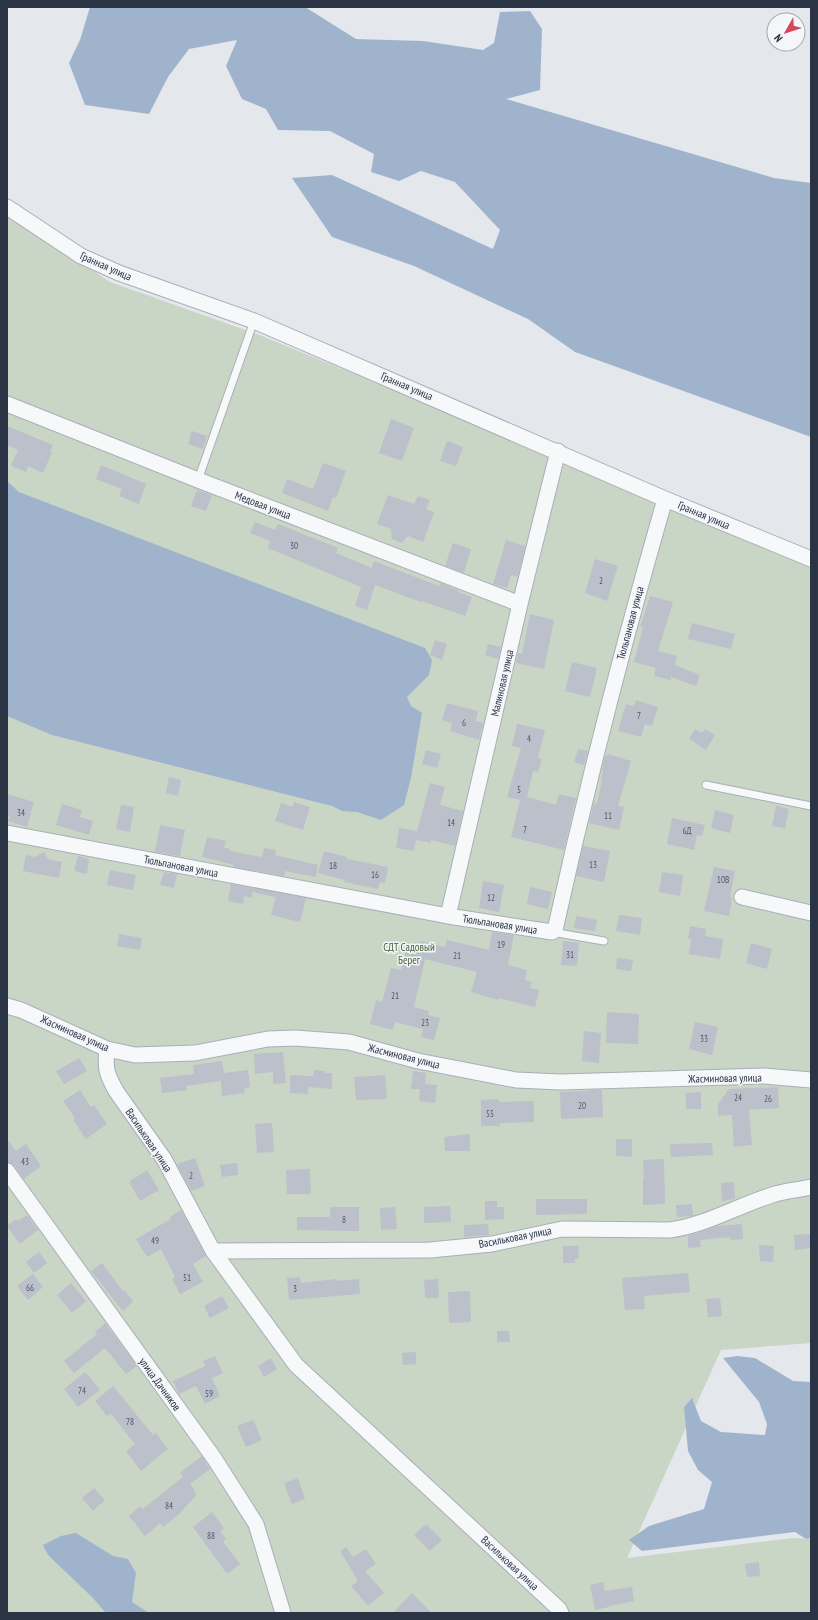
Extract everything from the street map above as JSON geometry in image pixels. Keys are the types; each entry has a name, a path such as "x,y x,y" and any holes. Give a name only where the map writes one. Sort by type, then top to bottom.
{"street":[{"name":"Гранная улица","path":"7,207 82,256 119,273 254,321 558,451 665,499 811,559"},
{"name":"Медовая улица","path":"7,404 198,480 520,604"},
{"name":"Малиновая улица","path":"448,916 520,604 558,451"},
{"name":"Тюльпановая улица","path":"7,833 448,916 552,932 555,930 582,809 636,599 665,499"},
{"path":"742,897 811,913"},
{"name":"Жасминовая улица","path":"7,1006 21,1010 107,1049 135,1055 195,1053 268,1039 294,1038 348,1042 418,1061 516,1080 561,1082 764,1076 811,1080"},
{"name":"Васильковая улица","path":"107,1049 105,1066 109,1079 164,1160 213,1252 296,1364 559,1609 561,1613"},
{"name":"улица Дачников","path":"7,1171 214,1458 256,1524 283,1613"},
{"name":"Васильковая улица","path":"213,1252 430,1250 492,1244 562,1229 670,1230 705,1221 773,1195 811,1187"}],"lane":[{"path":"198,480 254,321"},
{"path":"706,785 811,806"},
{"path":"552,932 604,941"}],"green space":[{"name":"СДТ Садовый Берег","path":"7,214 110,282 257,334 547,453 811,564 811,1343 721,1350 627,1558 793,1538 811,1539 811,1613 7,1613"}],"water":[{"path":"90,7 305,7 356,39 423,41 483,50 494,43 500,12 530,11 542,29 540,90 506,99 774,178 811,183 811,437 575,352 528,319 414,266 332,237 292,178 332,175 493,249 500,230 455,182 421,171 399,181 371,172 374,154 330,131 278,130 266,109 242,99 226,66 237,40 189,49 168,77 149,114 85,105 69,63 80,40"},
{"path":"7,481 19,492 425,648 432,660 429,675 407,697 411,706 422,713 411,778 404,805 381,820 357,812 342,811 332,806 52,735 7,716"},
{"path":"737,1356 755,1358 793,1381 811,1382 811,1538 806,1539 795,1532 642,1551 629,1540 649,1526 704,1509 712,1482 698,1470 688,1451 684,1407 692,1398 701,1421 721,1432 765,1435 767,1424 759,1402 723,1358"},
{"path":"76,1533 113,1556 128,1559 136,1573 132,1602 149,1613 106,1613 92,1597 48,1555 43,1545 61,1536"}],"building":[{"path":"391,419 414,428 402,461 379,453"},
{"path":"7,426 53,445 50,451 52,452 43,473 28,466 26,472 11,466 18,450 7,445"},
{"path":"192,431 207,436 203,449 188,444"},
{"path":"447,441 463,447 456,466 440,461"},
{"path":"323,463 346,471 336,498 333,497 328,511 282,493 287,479 313,489"},
{"path":"101,465 146,484 139,504 119,496 122,489 96,479"},
{"path":"197,490 212,495 206,511 191,506"},
{"path":"388,495 414,504 418,496 430,500 426,509 434,512 423,542 408,536 402,543 392,539 391,529 377,524"},
{"path":"255,522 275,530 278,524 338,548 336,553 372,568 374,561 439,586 440,583 458,590 458,592 472,597 465,616 375,585 367,610 355,606 361,587 268,548 270,541 250,533"},
{"path":"506,540 525,546 518,577 511,575 507,588 493,584"},
{"path":"453,543 471,549 464,573 445,566"},
{"path":"595,559 618,566 607,601 585,593"},
{"path":"650,596 673,602 658,651 677,656 675,665 700,675 696,686 671,677 671,680 654,676 656,668 634,662 643,627 640,627"},
{"path":"530,614 554,620 544,669 516,663 518,653 522,654"},
{"path":"692,623 735,634 731,649 688,639"},
{"path":"435,640 447,644 442,660 430,655"},
{"path":"488,644 501,647 498,659 485,655"},
{"path":"572,662 597,668 590,697 565,691"},
{"path":"636,700 658,707 652,726 645,724 641,737 618,731 626,704 634,706"},
{"path":"447,703 478,711 476,721 483,723 479,740 450,731 452,723 442,720"},
{"path":"517,724 545,730 538,758 542,759 538,772 533,771 527,797 556,805 559,794 576,798 564,850 511,837 520,800 507,797 521,748 512,746"},
{"path":"695,729 702,733 705,729 715,735 706,750 689,739"},
{"path":"578,749 588,751 584,765 574,762"},
{"path":"426,750 441,754 437,768 422,764"},
{"path":"608,754 631,761 618,806 624,807 619,830 589,823 594,803 597,804 605,756"},
{"path":"169,777 181,780 178,796 166,793"},
{"path":"430,783 445,787 440,805 463,811 455,846 431,840 431,843 416,840 414,851 396,848 399,828 417,831"},
{"path":"7,794 34,802 27,827 8,821 10,816 7,815"},
{"path":"294,802 310,807 303,830 275,821 281,803 292,807"},
{"path":"62,804 82,810 80,817 93,821 89,835 56,825"},
{"path":"121,805 134,807 130,832 116,829"},
{"path":"776,806 789,809 785,828 772,826"},
{"path":"715,810 734,815 730,833 711,828"},
{"path":"672,818 705,825 702,836 697,835 694,850 667,844"},
{"path":"160,825 185,830 180,856 155,852"},
{"path":"207,837 226,841 224,848 231,849 230,851 262,857 264,848 276,850 275,855 318,865 316,877 285,871 284,876 234,867 234,865 202,857"},
{"path":"583,846 610,851 604,882 576,876"},
{"path":"324,851 347,857 347,859 388,867 385,883 380,882 378,889 344,882 345,880 318,873"},
{"path":"44,852 48,859 62,862 59,878 23,871 26,855 35,857"},
{"path":"78,856 89,859 87,874 74,871"},
{"path":"714,867 735,871 730,897 732,898 729,916 704,911"},
{"path":"110,870 136,875 133,890 107,885"},
{"path":"164,872 177,874 174,888 160,885"},
{"path":"662,872 683,875 680,896 659,892"},
{"path":"483,881 504,885 499,912 479,908"},
{"path":"231,884 306,898 300,922 271,915 276,897 252,892 252,898 244,896 243,904 228,901"},
{"path":"530,887 552,892 548,909 527,904"},
{"path":"619,915 642,918 640,935 616,931"},
{"path":"576,916 597,920 595,931 574,928"},
{"path":"690,926 706,929 705,936 723,939 720,959 689,954 691,939 688,939"},
{"path":"492,932 514,935 508,965 527,970 525,980 532,982 530,988 539,990 535,1007 499,998 498,1000 471,992 477,972 425,959 414,1007 429,1011 428,1015 440,1018 434,1040 421,1037 423,1029 395,1022 393,1030 370,1024 376,1000 382,1002 391,968 401,970 408,943 419,946 421,941 445,947 447,940 489,950"},
{"path":"119,934 142,938 140,950 117,946"},
{"path":"563,941 579,943 577,966 561,965"},
{"path":"751,943 772,949 767,969 746,963"},
{"path":"617,958 633,960 631,971 616,969"},
{"path":"607,1012 639,1014 638,1044 606,1043"},
{"path":"695,1022 718,1027 712,1055 689,1049"},
{"path":"584,1031 601,1033 599,1063 582,1061"},
{"path":"283,1052 286,1083 273,1084 273,1072 255,1074 254,1054"},
{"path":"79,1058 87,1071 64,1084 56,1071"},
{"path":"222,1061 224,1073 248,1070 250,1087 244,1088 245,1093 222,1096 221,1081 186,1086 187,1090 162,1093 160,1078 194,1074 193,1065"},
{"path":"314,1070 332,1073 332,1089 308,1087 308,1094 290,1093 290,1075 313,1076"},
{"path":"413,1071 426,1073 425,1084 437,1085 435,1103 419,1101 420,1089 411,1089"},
{"path":"385,1075 387,1099 356,1100 354,1077"},
{"path":"778,1087 779,1108 749,1110 752,1145 734,1147 732,1115 718,1116 718,1104 729,1089"},
{"path":"80,1090 91,1107 94,1105 107,1124 86,1139 73,1120 75,1118 63,1101"},
{"path":"602,1090 603,1117 561,1119 560,1092"},
{"path":"701,1092 701,1109 686,1109 686,1093"},
{"path":"499,1099 499,1102 534,1101 534,1122 500,1123 500,1126 481,1126 481,1100"},
{"path":"272,1123 274,1152 257,1153 255,1124"},
{"path":"470,1134 470,1151 445,1151 444,1137"},
{"path":"7,1139 16,1151 26,1144 41,1166 24,1179 14,1165 7,1162"},
{"path":"616,1139 632,1139 632,1157 616,1156"},
{"path":"712,1143 713,1155 671,1157 670,1144"},
{"path":"195,1158 205,1186 191,1191 177,1164"},
{"path":"664,1159 665,1204 643,1205 643,1160"},
{"path":"237,1163 238,1175 222,1177 220,1165"},
{"path":"310,1169 311,1194 287,1194 286,1170"},
{"path":"147,1170 159,1190 140,1201 129,1182"},
{"path":"734,1182 735,1199 722,1201 721,1183"},
{"path":"536,1199 587,1199 587,1214 536,1215"},
{"path":"485,1201 497,1201 497,1207 504,1207 504,1219 485,1220"},
{"path":"692,1204 693,1216 677,1217 676,1205"},
{"path":"450,1206 451,1222 424,1223 424,1207"},
{"path":"330,1207 359,1207 359,1231 297,1230 297,1217 330,1217"},
{"path":"395,1207 397,1229 381,1230 380,1208"},
{"path":"181,1210 206,1256 193,1264 203,1282 180,1294 172,1279 175,1277 161,1249 147,1257 136,1239 171,1219 170,1217"},
{"path":"27,1215 38,1230 20,1244 7,1226 16,1219 18,1221"},
{"path":"488,1224 489,1235 464,1237 464,1225"},
{"path":"742,1224 743,1239 730,1240 730,1237 700,1240 701,1247 688,1248 688,1236 718,1226"},
{"path":"811,1234 811,1248 795,1250 794,1235"},
{"path":"759,1245 774,1246 773,1262 760,1261"},
{"path":"563,1246 579,1246 578,1259 575,1259 575,1263 563,1263"},
{"path":"39,1252 47,1263 34,1273 26,1262"},
{"path":"102,1263 123,1291 124,1290 133,1301 123,1311 91,1271"},
{"path":"688,1273 690,1292 644,1296 645,1309 625,1310 622,1278"},
{"path":"33,1274 43,1287 28,1300 17,1286"},
{"path":"300,1277 301,1283 337,1279 337,1281 359,1279 360,1294 289,1300 287,1278"},
{"path":"438,1279 439,1298 425,1298 424,1280"},
{"path":"71,1283 86,1301 72,1313 57,1295"},
{"path":"470,1291 471,1322 449,1323 448,1292"},
{"path":"222,1296 229,1308 210,1318 204,1306"},
{"path":"720,1298 722,1316 708,1317 706,1299"},
{"path":"105,1323 137,1366 126,1374 105,1348 74,1373 64,1361 97,1334 95,1332"},
{"path":"497,1331 509,1331 510,1342 497,1342"},
{"path":"416,1352 416,1364 403,1365 402,1353"},
{"path":"215,1356 223,1373 212,1378 220,1396 205,1404 196,1386 179,1394 173,1381 205,1366 203,1361"},
{"path":"271,1358 277,1369 264,1377 258,1366"},
{"path":"85,1372 100,1390 78,1407 64,1389"},
{"path":"113,1386 153,1435 156,1433 168,1449 141,1471 126,1451 135,1444 111,1414 107,1416 95,1401"},
{"path":"253,1420 262,1440 246,1447 237,1426"},
{"path":"202,1456 210,1469 190,1484 195,1491 196,1496 179,1514 163,1527 160,1523 145,1536 129,1516 140,1506 143,1509 183,1477 180,1473"},
{"path":"298,1478 305,1499 292,1504 284,1483"},
{"path":"94,1488 105,1500 93,1511 82,1498"},
{"path":"212,1512 224,1528 220,1531 226,1539 223,1542 240,1564 227,1574 193,1527"},
{"path":"426,1524 442,1540 430,1551 414,1535"},
{"path":"346,1547 353,1557 366,1549 376,1564 365,1571 384,1593 368,1606 351,1586 358,1581 340,1551"},
{"path":"759,1562 760,1576 747,1577 745,1564"},
{"path":"603,1582 605,1591 632,1587 634,1601 595,1610 590,1585"},
{"path":"412,1593 432,1613 393,1613"}]}
